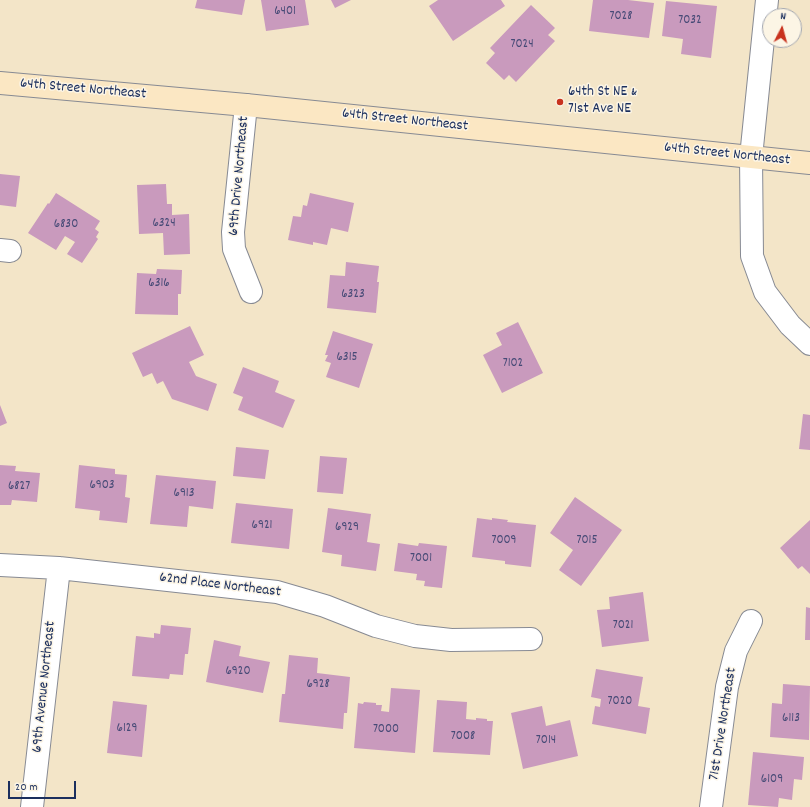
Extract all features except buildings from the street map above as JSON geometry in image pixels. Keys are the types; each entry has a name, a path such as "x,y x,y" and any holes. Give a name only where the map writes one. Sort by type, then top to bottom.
{"main road":[{"name":"64th Street Northeast","path":"0,83 246,105 810,163"}],"street":[{"path":"767,0 751,157 752,256 765,292 790,325 810,344"},
{"name":"69th Drive Northeast","path":"246,105 233,232 234,249 251,292"},
{"name":"62nd Place Northeast","path":"0,565 59,568 278,592 325,606 376,626 414,636 451,640 531,638"},
{"name":"69th Avenue Northeast","path":"32,807 59,568"},
{"name":"71st Drive Northeast","path":"711,807 727,687 736,652 751,621"}],"place":[{"name":"64th St NE & 71st Ave NE","path":"560,102"}]}
